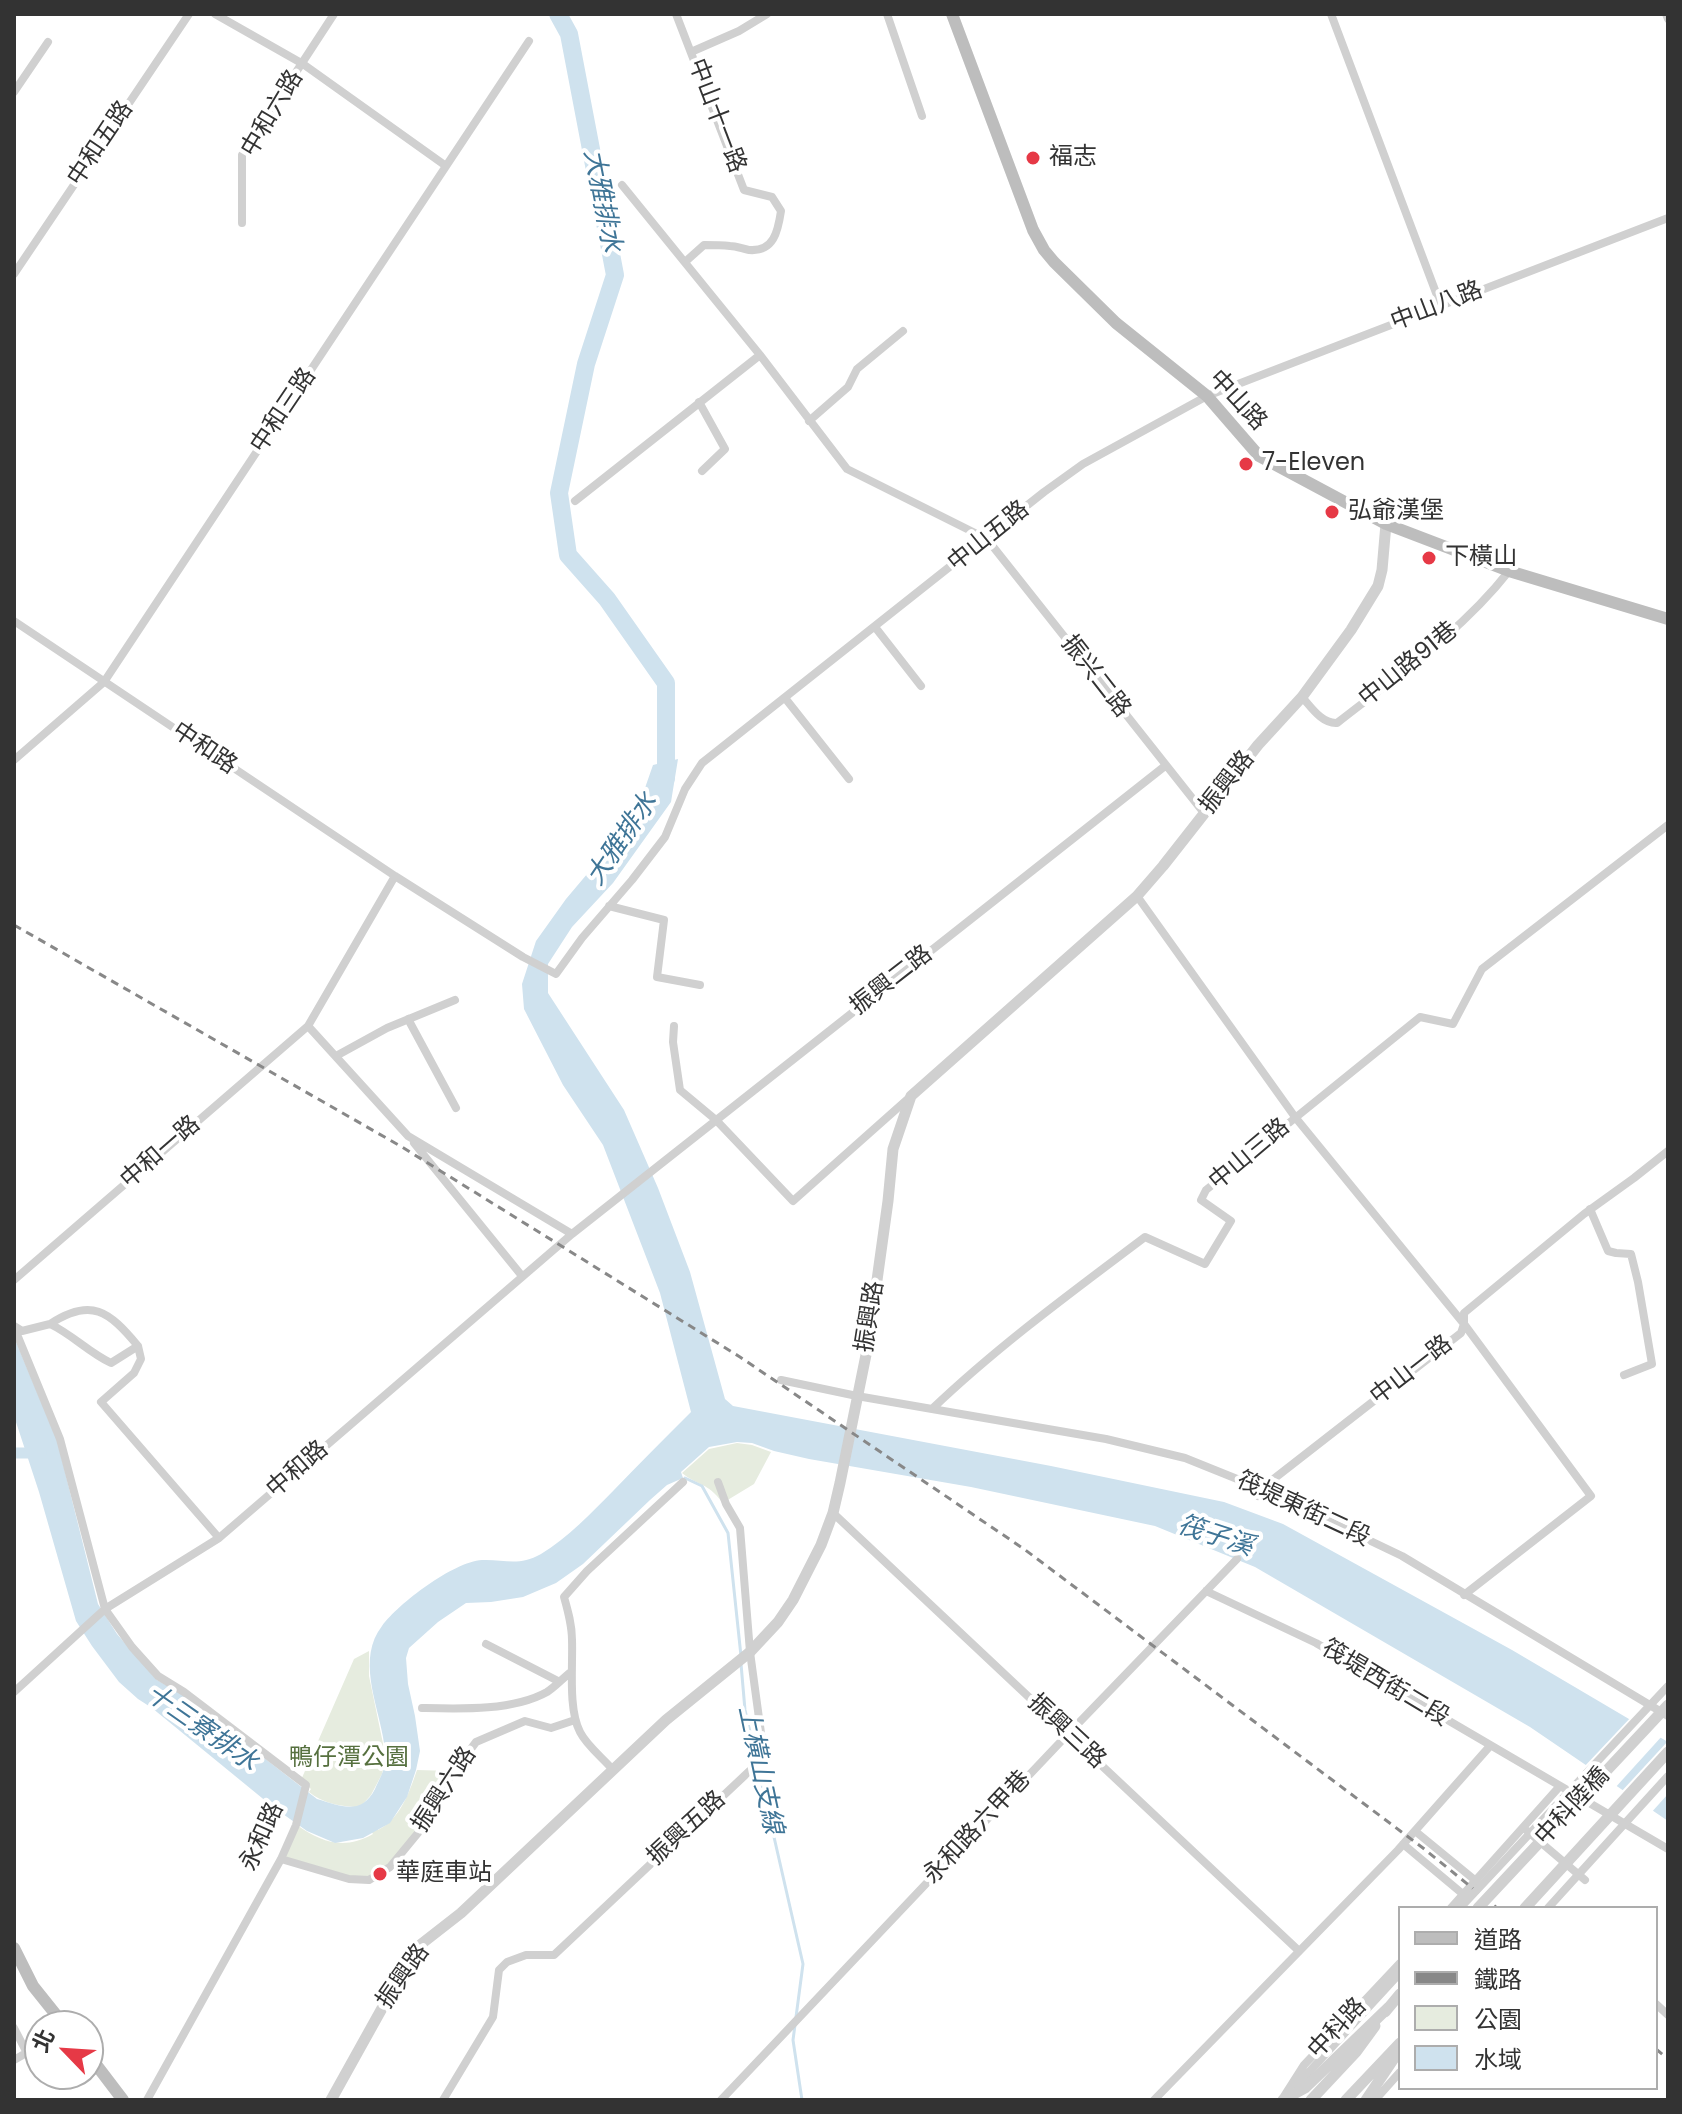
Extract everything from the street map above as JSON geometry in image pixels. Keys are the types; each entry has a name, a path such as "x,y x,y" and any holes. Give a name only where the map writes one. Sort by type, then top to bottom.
{"main road":[{"name":"中山路","path":"952,14 1033,230 1044,250 1116,323 1207,396 1259,456 1386,524 1509,571 1668,619"},
{"path":"14,1948 33,1986 52,2010"},
{"path":"104,2075 123,2100"}],"street":[{"name":"中和五路","path":"14,274 189,14"},
{"path":"215,14 303,64 446,166"},
{"name":"中和六路","path":"242,223 242,155 334,14"},
{"name":"中山十一路","path":"676,14 744,190 772,197 781,211 773,242 765,248 750,250 704,245 685,262"},
{"path":"691,52 739,31 767,14"},
{"path":"887,14 922,116"},
{"path":"1331,14 1441,306"},
{"name":"中和三路","path":"14,760 104,682 529,41"},
{"path":"14,92 48,42"},
{"path":"622,185 760,355 847,469 987,539"},
{"name":"中山八路","path":"1207,396 1668,218"},
{"path":"809,421 848,387 857,369 903,331"},
{"path":"575,501 760,355"},
{"name":"中山五路","path":"556,974 665,837 685,789 702,763 1044,492 1083,464 1207,396"},
{"path":"699,402 725,449 702,471"},
{"name":"振興路","path":"331,2100 420,1945 461,1913 666,1720 750,1652 778,1622 793,1600 821,1545 833,1513 868,1345 893,1149 911,1096 1137,896 1163,866 1258,745 1302,697 1351,630 1378,586 1386,524"},
{"name":"振兴二路","path":"987,539 1204,813"},
{"name":"中山路91巷","path":"1302,697 1318,715 1330,723 1337,723 1441,641 1491,594 1509,571"},
{"name":"中和路","path":"14,621 395,876 523,957 556,974"},
{"path":"875,627 921,686"},
{"path":"785,698 849,779"},
{"name":"振興二路","path":"619,1197 1165,766"},
{"name":"中山三路","path":"932,1409 973,1370 1145,1237 1205,1264 1231,1221 1201,1200 1206,1190 1420,1017 1453,1024 1482,969 1668,825"},
{"path":"395,876 308,1026 408,1136 522,1276"},
{"path":"1137,896 1295,1117 1464,1324 1591,1496 1464,1595"},
{"path":"609,906 664,920 657,977 700,985"},
{"path":"336,1056 387,1028 455,1000"},
{"path":"408,1019 456,1108"},
{"name":"中和一路","path":"14,1280 308,1026"},
{"path":"674,1026 673,1042 680,1090 716,1120 793,1201 911,1096"},
{"path":"408,1136 572,1234"},
{"name":"中山一路","path":"1260,1492 1461,1333 1464,1313 1528,1259 1668,1151"},
{"name":"中和路","path":"14,1692 103,1610 219,1538 522,1276 619,1197"},
{"path":"1590,1209 1608,1251 1631,1254 1638,1282 1652,1364 1624,1375"},
{"path":"14,1327 22,1331 50,1324 66,1314 88,1308 98,1310 127,1333 138,1346 141,1359 134,1373 101,1402 219,1538"},
{"path":"50,1324 70,1334 90,1353 111,1363 138,1346"},
{"path":"14,1327 60,1439 103,1610"},
{"path":"781,1380 932,1409"},
{"name":"筏堤東街二段","path":"932,1409 1106,1439 1185,1458 1402,1556 1668,1716"},
{"path":"613,1770 581,1735 575,1720 571,1672 573,1638 564,1597 598,1560 683,1482"},
{"name":"振興五路","path":"443,2100 493,2017 499,1970 507,1962 526,1955 554,1955 764,1755 750,1652 740,1528 718,1482"},
{"name":"振興三路","path":"833,1513 1299,1951"},
{"name":"永和路六甲巷","path":"721,2100 1237,1559"},
{"name":"筏堤西街二段","path":"1206,1591 1316,1643 1668,1849"},
{"name":"永和路","path":"103,1610 158,1676 184,1692 306,1785 296,1825 281,1859 147,2100"},
{"path":"486,1644 558,1681"},
{"name":"振興六路","path":"422,1708 469,1709 514,1704 548,1691 571,1672"},
{"path":"1462,1906 1668,1686"},
{"name":"中科陸橋","path":"1480,1906 1668,1705"},
{"name":"振興六路","path":"281,1859 349,1879 369,1880 390,1867 432,1816 445,1784 476,1742 525,1721 551,1728 575,1720"},
{"path":"1154,2100 1403,1844 1490,1746"},
{"name":"中科陸橋","path":"1527,1906 1668,1752"},
{"path":"1550,1906 1668,1776"},
{"path":"1453,1906 1560,1786"},
{"path":"1523,1827 1585,1880"},
{"path":"1415,1831 1476,1881"},
{"path":"1403,1844 1464,1895"},
{"name":"中科路","path":"1283,2100 1304,2065 1398,1965"},
{"path":"1283,2100 1398,1975"},
{"path":"1283,2100 1305,2088 1398,1996"},
{"name":"中科路","path":"1311,2100 1356,2052 1389,2007"},
{"path":"14,2028 24,2047"},
{"path":"1346,2100 1398,2045"},
{"path":"1366,2100 1398,2053"},
{"path":"1375,2100 1398,2074"}],"green space":[{"path":"737,1443 771,1452 754,1484 726,1501 722,1502 707,1487 682,1473 709,1449"},
{"name":"鴨仔潭公園","path":"369,1651 369,1676 386,1758 382,1774 362,1805 378,1830 398,1812 417,1770 453,1771 432,1816 390,1867 368,1880 350,1879 282,1858 297,1825 315,1836 334,1842 353,1842 373,1834 355,1807 319,1799 309,1792 311,1789 301,1780 354,1659"}],"water":[{"path":"678,759 671,802 613,883 572,927 548,964 548,993 624,1110 690,1272 725,1399 733,1406 1224,1502 1283,1524 1512,1650 1668,1742 1668,1821 1530,1727 1255,1567 1155,1526 971,1487 809,1459 752,1443 709,1447 681,1472 683,1478 667,1485 583,1564 556,1583 523,1597 466,1603 438,1622 409,1648 406,1658 408,1684 420,1751 416,1770 407,1797 390,1823 363,1838 335,1843 307,1831 119,1682 76,1621 14,1416 14,1337 57,1440 98,1604 117,1634 157,1680 183,1695 317,1799 350,1807 363,1803 369,1797 385,1765 386,1752 370,1666 371,1652 382,1626 428,1585 470,1562 525,1560 551,1548 588,1516 691,1412 660,1293 603,1145 563,1085 524,1009 522,984 536,941 638,808 653,765"}],"pier":[{"path":"1632,1716 1663,1735 1614,1789 1583,1768"},
{"path":"1668,1741 1668,1794 1650,1814 1620,1793"}],"waterway":[{"name":"大雅排水","path":"558,14 569,34 615,275 586,364 559,493 568,555 607,599 666,683 666,778 661,785"},
{"path":"14,1453 41,1453"},
{"name":"上橫山支線","path":"685,1478 702,1486 728,1533 741,1656"},
{"name":"上橫山支線","path":"741,1664 745,1710 803,1964 796,2017"},
{"name":"上橫山支線","path":"795,2025 793,2040 802,2100"}],"railway":[{"path":"14,925 402,1147 740,1357 1024,1549 1423,1848 1495,1906"},
{"path":"1658,2051 1668,2059"}],"place":[{"name":"福志","path":"1033,158"},
{"name":"7-Eleven","path":"1246,464"},
{"name":"弘爺漢堡","path":"1332,512"},
{"name":"下橫山","path":"1429,558"},
{"name":"華庭車站","path":"380,1874"}],"water label":[{"name":"筏子溪","path":"1215,1537"},
{"name":"十三寮排水","path":"201,1729"}]}
